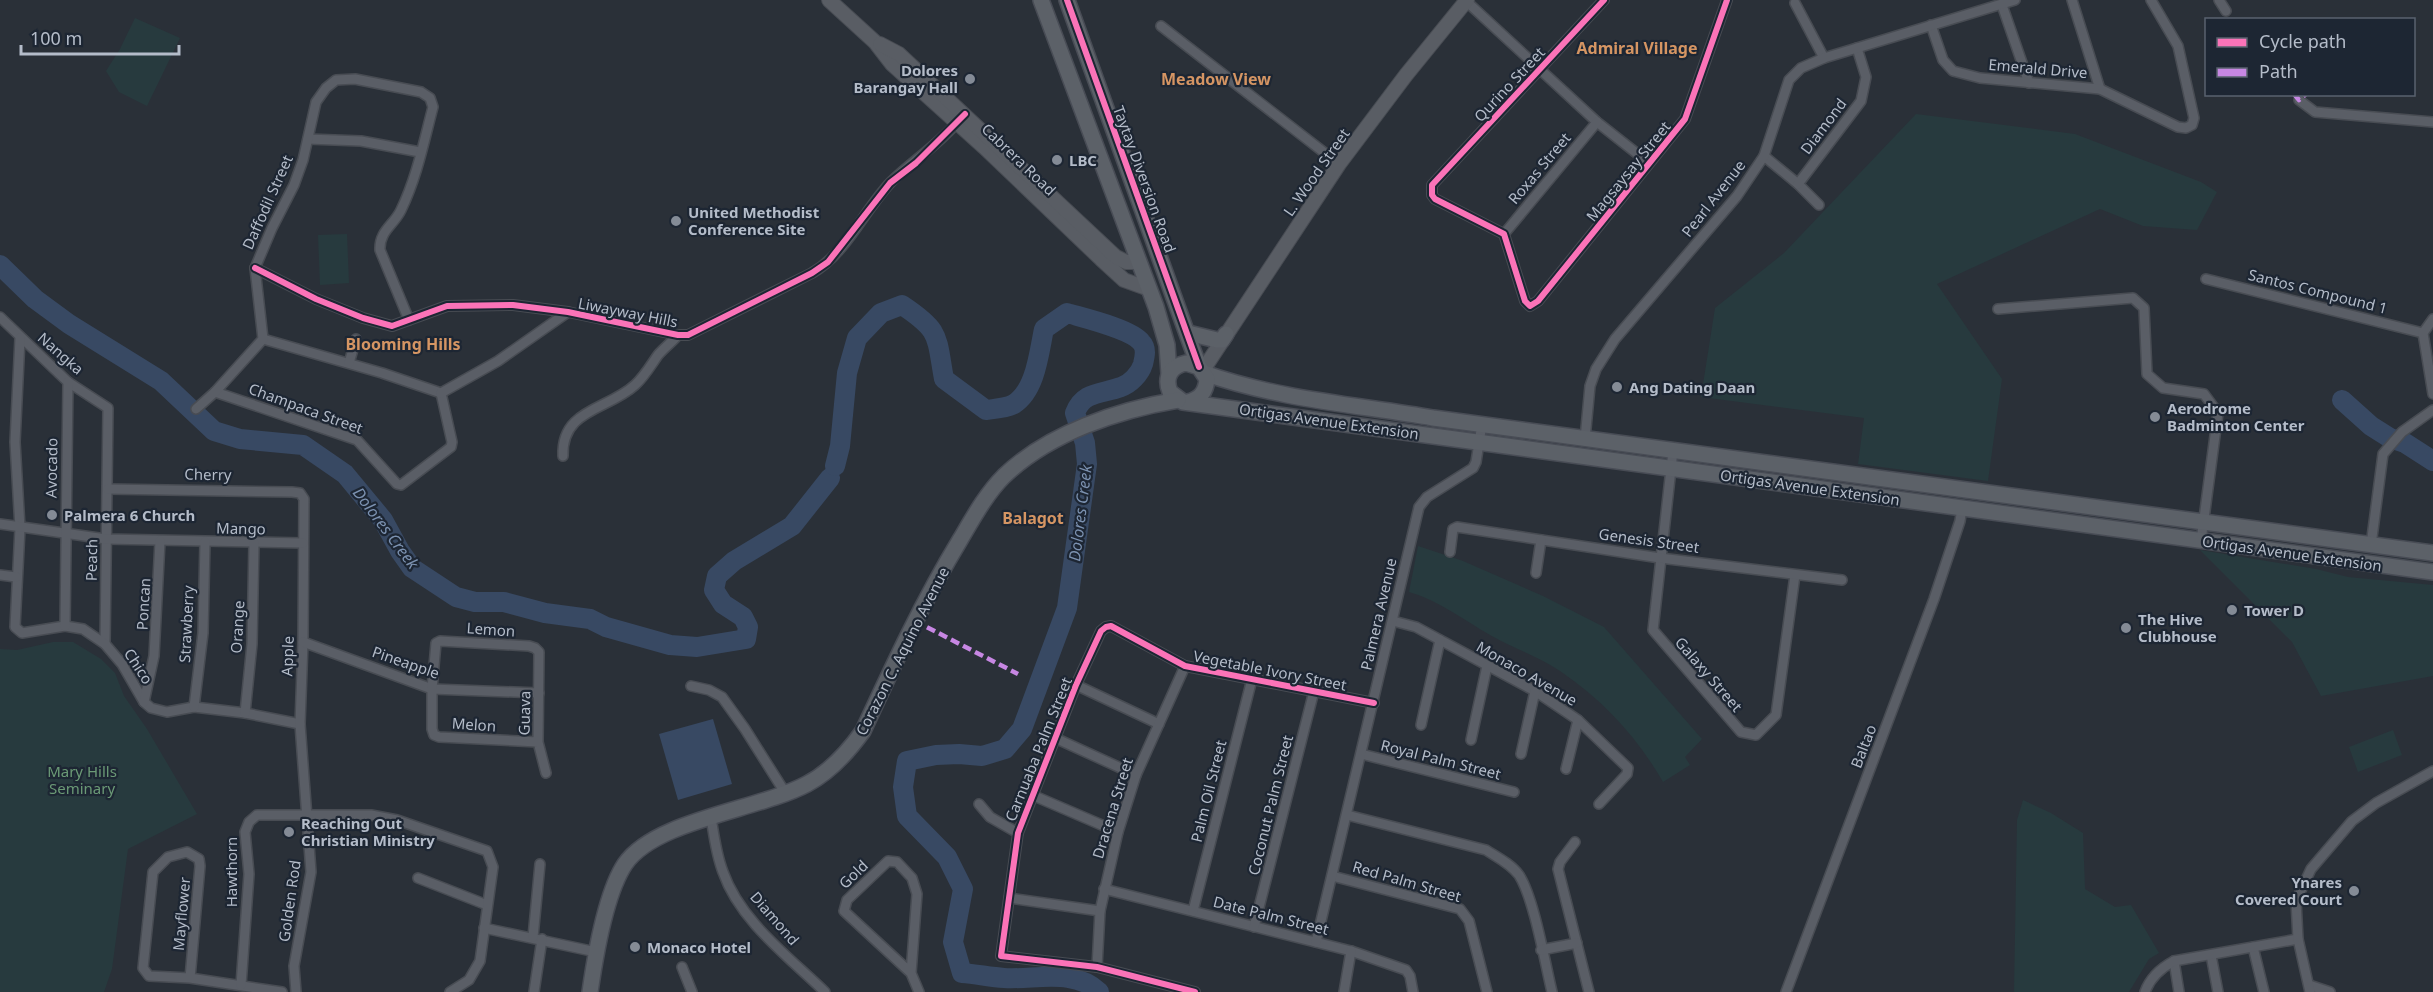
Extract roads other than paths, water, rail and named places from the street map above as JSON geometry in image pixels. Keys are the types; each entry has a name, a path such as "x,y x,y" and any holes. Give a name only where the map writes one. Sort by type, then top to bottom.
{"main road":[{"name":"Cabrera Road","path":"830,0 875,42 892,64 961,119 1116,257 1126,262 1139,262"},
{"path":"1041,0 1149,289 1167,345 1168,377 1170,392 1183,401 1194,401 1204,392 1207,380 1202,370 1193,364 1179,364 1168,377"},
{"name":"Taytay Diversion Road","path":"1067,0 1202,370"},
{"name":"L. Wood Street","path":"1202,370 1339,164 1406,75 1467,1"},
{"name":"Cabrera Road","path":"961,119 1124,280 1149,289"},
{"path":"1167,345 1173,349 1182,349 1188,335 1217,340 1222,339 1226,334"},
{"name":"Ortigas Avenue Extension","path":"1202,370 1242,384 1296,396 1482,424 2433,554"},
{"name":"Corazon C. Aquino Avenue","path":"1140,407 1168,377"},
{"name":"Ortigas Avenue Extension","path":"1183,401 2433,572"},
{"name":"Corazon C. Aquino Avenue","path":"590,992 596,952 615,885 625,863 636,852 668,831 786,794 809,783 850,750 863,731 939,575 985,499 1004,477 1044,446 1090,425 1140,407 1183,401"},
{"path":"1962,508 1964,490"}],"street":[{"name":"Qurino Street","path":"1504,234 1435,199 1432,195 1432,185 1604,0"},
{"name":"Magsaysay Street","path":"1504,234 1525,301 1530,306 1538,301 1684,120 1727,0"},
{"name":"Pearl Avenue","path":"1585,439 1590,386 1596,369 1615,339 1737,196 1764,156 1789,80 1794,73 1824,58 2015,0"},
{"path":"2072,0 2100,88"},
{"name":"Emerald Drive","path":"1931,25 1943,60 1953,70 1980,78 2100,88 2178,127 2186,128 2193,125 2194,118 2178,46 2151,0"},
{"path":"2219,0 2226,11"},
{"path":"1467,1 1597,122 1649,163"},
{"path":"1795,3 1824,58"},
{"path":"2002,5 2028,83"},
{"path":"1161,26 1339,164"},
{"name":"Diamond","path":"1798,184 1861,100 1866,77 1857,48"},
{"name":"Daffodil Street","path":"263,339 255,268 294,185 316,102 326,88 336,80 356,79 421,92 430,98 433,107 420,152"},
{"path":"2299,100 2315,112 2433,122"},
{"name":"Liwayway Hills","path":"255,268 316,299 392,326 447,306 513,305 568,312 678,335 697,331 828,262 890,183 916,163 961,119"},
{"name":"Roxas Street","path":"1504,234 1597,122"},
{"path":"308,139 361,141 420,152 410,191 399,215 382,233 380,241 380,250 409,320"},
{"path":"1764,156 1819,205"},
{"name":"Santos Compound 1","path":"2206,279 2423,333"},
{"path":"1998,309 2133,298 2141,303 2144,309 2147,374 2153,382 2163,388 2204,394 2218,413 2200,541"},
{"path":"196,409 215,392 263,339 349,363 441,393 498,361 568,312"},
{"name":"Nangka","path":"0,317 68,382 106,406"},
{"path":"2433,319 2423,333 2433,394"},
{"name":"Liwayway Hills","path":"563,456 563,441 578,418 619,398 637,384 659,354 678,335"},
{"path":"0,575 16,577 20,528 15,442 20,338"},
{"path":"349,363 356,339"},
{"name":"Avocado","path":"65,626 68,382"},
{"name":"Champaca Street","path":"215,392 357,440 397,484 405,484 447,450 452,442 441,393"},
{"name":"Peach","path":"105,644 109,412 106,406"},
{"path":"2372,545 2383,454 2402,432 2433,410"},
{"name":"Palmera Avenue","path":"1316,942 1419,507 1427,497 1473,468 1482,424"},
{"name":"Galaxy Street","path":"1673,451 1653,630 1741,732 1754,735 1776,715 1795,574"},
{"name":"Cherry","path":"108,489 292,492 300,493 304,499"},
{"name":"Apple","path":"304,499 300,724 308,815"},
{"name":"Baltao","path":"1786,992 1934,600 1960,521 1962,508"},
{"name":"Mango","path":"0,524 106,539 303,543"},
{"name":"Genesis Street","path":"1450,552 1453,529 1457,527 1660,558 1842,580"},
{"path":"1536,573 1541,540"},
{"name":"Poncan","path":"144,702 154,656 160,541"},
{"name":"Strawberry","path":"194,706 203,633 205,542"},
{"name":"Orange","path":"245,713 252,644 254,543"},
{"name":"Chico","path":"16,577 15,627 22,633 65,626 83,629 105,644 122,664 144,702 151,708 167,712 194,706 300,724"},
{"name":"Monaco Avenue","path":"1393,621 1416,627 1535,692 1578,720 1628,768 1627,774 1599,804"},
{"name":"Vegetable Ivory Street","path":"1101,631 1111,626 1185,666 1374,703"},
{"name":"Carnuaba Palm Street","path":"1097,967 1004,958 1000,952 1018,833 1054,738 1101,631"},
{"path":"1421,725 1440,640"},
{"name":"Lemon","path":"440,641 529,646 536,648 539,652"},
{"name":"Melon","path":"440,641 436,643 434,649 432,689 434,735 451,738 538,742"},
{"name":"Pineapple","path":"303,642 432,689 539,693"},
{"name":"Guava","path":"539,652 538,742 546,773"},
{"name":"Dracena Street","path":"1097,967 1100,911 1118,832 1136,775 1185,666"},
{"path":"1470,740 1487,666"},
{"name":"Palm Oil Street","path":"1193,911 1252,679"},
{"path":"1076,685 1159,724"},
{"path":"691,686 709,690 722,697 786,794"},
{"name":"Coconut Palm Street","path":"1254,927 1314,691"},
{"path":"1521,754 1535,692"},
{"path":"1566,769 1578,720"},
{"path":"1054,738 1136,775"},
{"name":"Royal Palm Street","path":"1361,754 1514,792"},
{"path":"2330,992 2310,989 2298,939 2296,901 2311,869 2352,821 2376,803 2433,771"},
{"path":"1032,795 1118,832"},
{"path":"979,804 990,817 1018,833"},
{"name":"Hawthorn","path":"241,984 249,874 245,832 249,822 257,815 308,815"},
{"path":"308,815 371,815 397,820 487,851 493,867 480,961 470,980 450,992"},
{"name":"Golden Rod","path":"296,992 294,966 311,872 308,815"},
{"path":"1347,815 1486,850 1504,861 1519,875 1530,904 1552,992"},
{"name":"Diamond","path":"711,817 715,846 723,874 743,908 825,992"},
{"path":"1575,842 1560,862 1558,869 1589,992"},
{"name":"Mayflower","path":"187,852 199,859 200,866 190,978 149,976 142,968 153,872 168,857 187,852"},
{"name":"Gold","path":"911,973 918,894 912,878 897,861 893,860 888,861 847,900 844,910 911,973 919,992"},
{"path":"534,992 540,864"},
{"name":"Red Palm Street","path":"1332,876 1460,909 1469,921 1487,992"},
{"path":"418,878 488,905"},
{"name":"Date Palm Street","path":"1104,889 1351,951 1406,970 1410,976 1413,992"},
{"path":"1009,898 1100,911"},
{"path":"484,928 596,952"},
{"path":"2145,992 2148,983 2165,966 2174,961 2298,939"},
{"path":"1541,950 1577,943"},
{"path":"2253,947 2264,992"},
{"path":"1344,992 1351,951"},
{"path":"2211,955 2218,992"},
{"path":"2174,961 2179,992"},
{"path":"682,967 692,992"},
{"path":"1097,967 1195,992"},
{"path":"190,978 282,992"}],"water":[{"path":"713,719 732,784 678,800 659,734"}],"waterway":[{"name":"Dolores Creek","path":"0,265 35,299 69,324 161,381 214,431 240,439 303,445 345,474 383,520 412,568 456,597 475,602 504,602 545,613 590,619 606,627 670,645 697,647 746,639 748,627 743,617 723,604 714,590 717,576 734,561 792,526 830,478"},
{"name":"Dolores Creek","path":"835,466 840,446 847,373 857,338 881,313 902,305 924,321 935,335 944,379 986,410 1014,404 1021,398 1032,380 1044,329 1067,313 1118,328 1136,337 1143,344 1145,352 1143,364 1134,378 1121,387 1088,397 1078,406 1075,413 1085,443 1087,464 1067,608 1022,729 1005,749 982,756 936,755 907,761 903,787 907,816 947,857 963,889 953,942 962,973 1004,978 1066,978 1078,980 1099,992"},
{"path":"2342,400 2371,426 2390,438 2405,443 2433,461"}],"place":[{"name":"Dolores Barangay Hall","path":"970,79"},
{"name":"LBC","path":"1057,160"},
{"name":"United Methodist Conference Site","path":"676,221"},
{"name":"Ang Dating Daan","path":"1617,387"},
{"name":"Aerodrome Badminton Center","path":"2155,417"},
{"name":"Palmera 6 Church","path":"52,515"},
{"name":"Tower D","path":"2232,610"},
{"name":"The Hive Clubhouse","path":"2126,628"},
{"name":"Reaching Out Christian Ministry","path":"289,832"},
{"name":"Ynares Covered Court","path":"2354,891"},
{"name":"Monaco Hotel","path":"635,947"}],"district":[{"name":"Admiral Village","path":"1637,48"},
{"name":"Meadow View","path":"1216,79"},
{"name":"Blooming Hills","path":"403,344"},
{"name":"Balagot","path":"1033,518"}],"park label":[{"name":"Mary Hills Seminary","path":"82,780"}]}
